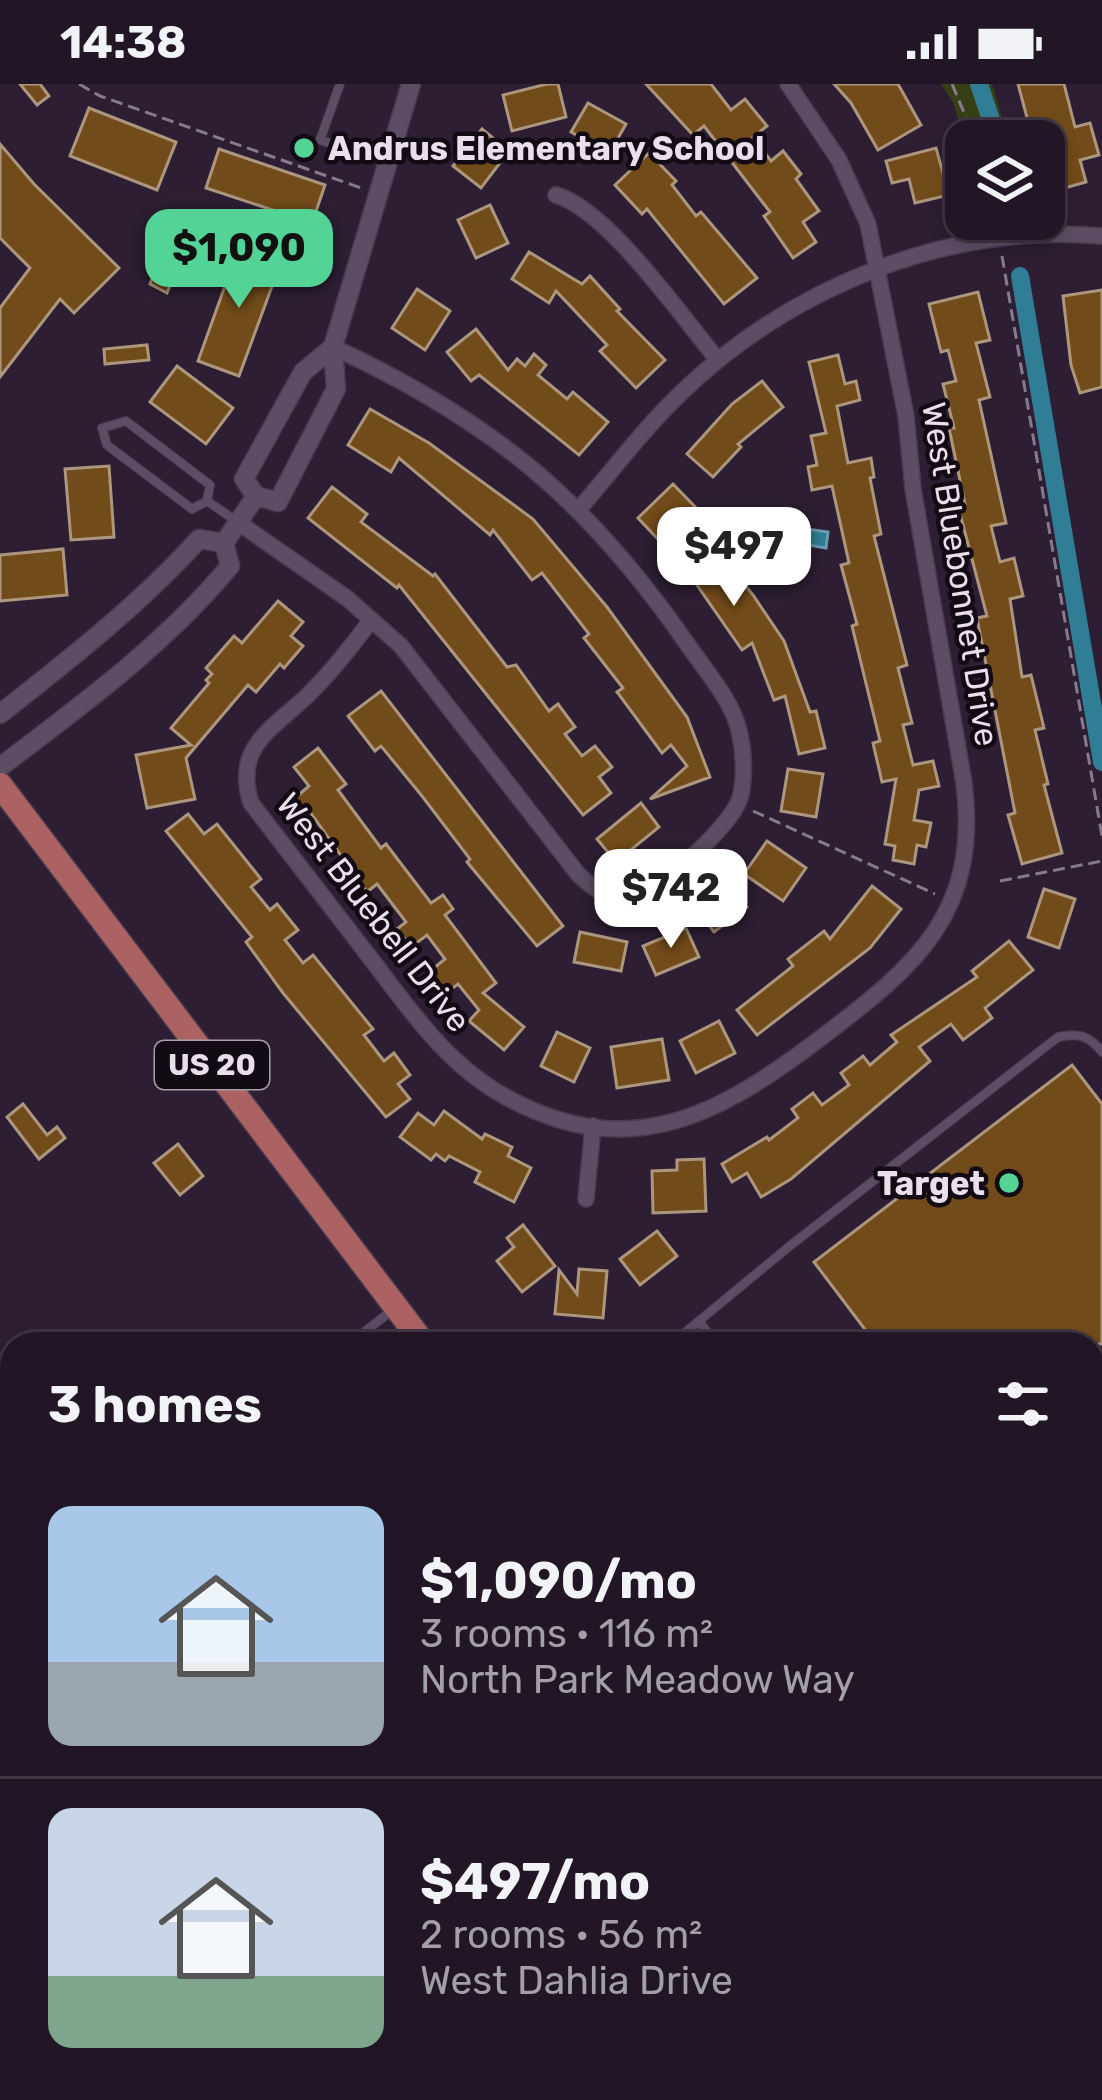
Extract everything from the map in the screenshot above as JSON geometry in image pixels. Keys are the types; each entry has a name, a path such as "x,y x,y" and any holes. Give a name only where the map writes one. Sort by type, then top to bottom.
{"main road":[{"name":"US 20","path":"0,785 415,1332"}],"street":[{"path":"333,347 303,372 244,478 256,496 278,502 336,389 333,347 411,84"},
{"name":"West Bluebonnet Drive","path":"593,1126 640,1127 688,1119 752,1089 890,986 944,919 967,826 964,783 913,489 906,416 868,224 826,138 788,84"},
{"path":"556,195 577,201 608,230 718,360"},
{"path":"579,509 679,394 718,360 841,283 957,244 1035,234 1102,236"},
{"path":"239,523 371,620 422,672 578,874 597,891 624,898 648,890 711,838 740,796 743,754 734,713 649,588 579,509 518,455 448,405 333,347"},
{"path":"224,543 256,496"},
{"path":"0,714 101,634 199,539 224,543"},
{"path":"0,767 130,667 179,622 230,566 224,543"},
{"name":"West Bluebell Drive","path":"371,620 310,692 256,742 244,783 251,803 441,1050 508,1099 593,1126"},
{"path":"586,1199 593,1126"}],"lane":[{"path":"340,84 320,140 387,162"},
{"path":"126,421 210,485 207,501 192,509 107,446 102,428 126,421"},
{"path":"207,501 239,523"},
{"path":"686,1332 1058,1037 1076,1033 1094,1041 1102,1052"},
{"path":"364,1332 396,1307"},
{"path":"698,1322 706,1332"}],"path":[{"path":"79,84 362,189"},
{"path":"952,84 967,120"},
{"path":"1003,258 1102,833"},
{"path":"751,811 948,892"},
{"path":"1000,881 1102,861"}],"green space":[{"path":"941,84 992,84 1003,120 959,120"}],"water":[{"path":"793,527 828,532 826,548 791,542"}],"building":[{"path":"20,84 40,84 49,96 37,105"},
{"path":"558,84 566,117 512,131 503,95"},
{"path":"646,84 711,84 731,110 745,99 767,126 753,137 771,161 783,151 801,174 796,179 819,211 803,222 816,242 793,258 764,216 770,212 704,126 693,135"},
{"path":"834,84 898,84 921,125 878,150 851,103"},
{"path":"1018,84 1064,84 1075,127 1090,123 1099,155 1080,160 1086,182 1065,188 1065,120 1028,120"},
{"path":"588,103 626,124 609,154 571,132"},
{"path":"89,108 176,142 157,190 70,156"},
{"path":"482,129 509,151 481,188 453,166"},
{"path":"0,144 119,268 74,313 60,299 0,377 0,308 30,268 0,238"},
{"path":"936,148 945,196 915,203 909,179 892,183 886,161"},
{"path":"219,149 325,185 312,223 206,188"},
{"path":"649,153 676,181 672,185 696,216 701,212 757,278 724,304 647,209 642,214 615,185"},
{"path":"490,205 508,243 476,258 458,220"},
{"path":"170,230 189,239 167,293 150,284"},
{"path":"239,247 281,262 239,376 198,361"},
{"path":"529,252 582,284 590,276 665,360 636,388 600,351 607,345 556,291 549,303 512,279"},
{"path":"417,289 450,311 425,350 392,328"},
{"path":"1102,290 1102,387 1080,393 1071,365 1063,296"},
{"path":"978,292 990,340 976,343 990,397 979,400 1006,523 991,526 1000,562 1014,558 1023,596 1010,599 1022,677 1031,675 1044,728 1035,730 1062,853 1022,864 1008,815 1015,813 977,618 987,616 958,506 965,504 943,384 956,381 948,350 941,352 929,304"},
{"path":"476,329 508,370 517,359 525,366 534,354 546,365 538,375 567,399 573,392 608,422 579,455 479,375 471,381 447,352"},
{"path":"147,345 149,360 105,364 104,349"},
{"path":"838,355 845,384 856,381 860,400 837,406 848,463 871,458 874,477 870,478 881,534 874,536 907,665 898,668 912,723 903,725 913,765 933,761 939,786 919,790 914,820 931,823 926,847 917,845 914,864 893,860 895,846 885,844 896,779 882,782 873,743 880,741 852,626 857,624 841,565 849,563 832,486 812,490 808,467 817,465 811,436 826,433 809,362"},
{"path":"177,366 233,408 206,444 150,402"},
{"path":"762,381 783,407 738,444 741,447 713,477 687,454 732,404"},
{"path":"370,409 429,443 533,519 607,607 687,717 710,777 650,799 687,766 671,745 662,753 617,692 623,688 584,638 589,634 542,573 532,580 493,530 490,535 399,458 391,472 348,445"},
{"path":"109,466 114,537 71,540 65,469"},
{"path":"673,484 705,517 686,535 704,554 713,546 784,641 810,712 816,711 825,748 799,754 785,696 774,700 752,643 742,650 685,568 638,518"},
{"path":"332,487 367,514 361,522 435,574 507,667 516,665 549,711 558,704 575,727 565,734 582,756 595,746 612,767 599,777 611,793 583,815 399,585 397,588 308,518"},
{"path":"63,549 67,595 0,601 0,555"},
{"path":"278,601 303,622 291,636 303,646 256,692 248,685 186,758 195,799 147,808 136,755 191,745 171,728 209,683 206,680 212,674 206,668 234,636 242,643"},
{"path":"381,691 563,926 537,946 381,746 375,751 348,716"},
{"path":"318,748 346,784 338,790 381,848 386,844 431,903 443,895 453,909 445,915 496,983 483,993 524,1027 504,1050 469,1021 479,1010 458,984 445,994 428,973 445,959 427,935 411,947 397,929 406,922 377,884 367,892 295,798 309,786 294,767"},
{"path":"788,769 823,774 816,817 781,811"},
{"path":"641,803 659,827 616,862 597,839"},
{"path":"188,814 204,834 217,824 261,879 251,887 270,910 277,904 298,930 285,940 303,963 313,955 373,1029 364,1035 384,1061 394,1053 410,1075 398,1084 410,1099 386,1117 283,993 246,942 252,937 166,831"},
{"path":"767,841 806,868 783,901 744,874"},
{"path":"729,885 747,907 714,932 697,910"},
{"path":"872,886 901,909 870,948 757,1035 737,1010 793,966 788,959 824,931 830,939"},
{"path":"1044,889 1075,899 1059,948 1028,937"},
{"path":"686,928 699,957 656,975 643,946"},
{"path":"580,932 627,942 621,971 574,962"},
{"path":"1009,941 1033,970 985,1008 992,1018 963,1040 951,1024 919,1047 930,1061 791,1179 761,1197 747,1173 732,1182 722,1164 769,1140 798,1118 792,1109 813,1093 822,1105 849,1085 841,1073 863,1056 870,1065 897,1042 891,1035 977,977 972,971"},
{"path":"719,1021 735,1053 696,1073 680,1041"},
{"path":"557,1032 590,1048 574,1082 541,1066"},
{"path":"662,1039 669,1080 617,1088 611,1047"},
{"name":"Target","path":"1072,1065 1102,1104 1102,1332 867,1332 814,1262"},
{"path":"23,1104 47,1135 57,1127 65,1138 39,1159 7,1117"},
{"path":"444,1111 482,1139 485,1134 512,1147 508,1156 531,1168 514,1202 475,1182 480,1172 449,1156 445,1161 436,1154 431,1160 400,1137 418,1113 434,1125"},
{"path":"178,1144 203,1176 180,1195 154,1163"},
{"path":"704,1159 706,1211 653,1213 652,1171 677,1170 677,1160"},
{"path":"523,1225 555,1266 522,1292 497,1261 514,1247 507,1238"},
{"path":"657,1231 677,1256 640,1285 620,1259"},
{"path":"579,1269 607,1271 603,1318 555,1314 559,1270 577,1294"}],"waterway":[{"path":"979,84 991,120"},
{"path":"1020,276 1102,762"}],"place":[{"name":"Andrus Elementary School","path":"304,148"},
{"name":"Target","path":"1009,1183"}]}
